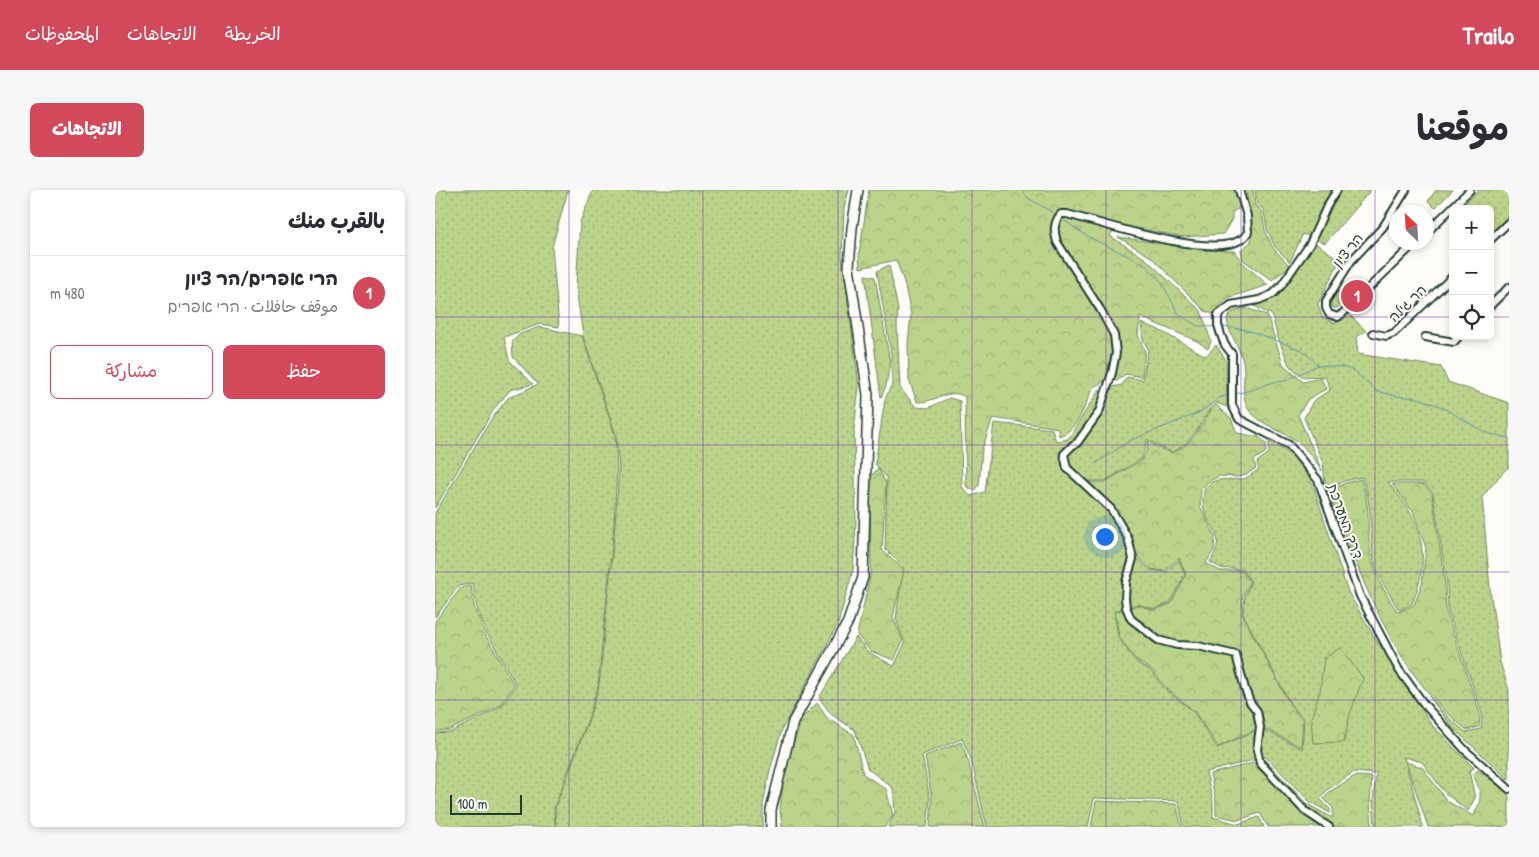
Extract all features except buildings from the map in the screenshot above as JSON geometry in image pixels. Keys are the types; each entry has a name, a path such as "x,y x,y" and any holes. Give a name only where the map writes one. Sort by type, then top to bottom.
{"main road":[{"path":"771,827 771,810 793,722 848,622 863,577 868,395 849,267 858,190"}],"street":[{"path":"1239,190 1247,216 1249,232 1240,241 1225,244 1195,245 1158,238 1067,214 1061,214 1057,218 1054,229 1057,242 1100,309 1114,336 1116,353 1112,373 1099,412 1077,443 1064,454 1067,468 1111,509 1128,538 1133,559 1128,570 1125,598 1126,607 1131,619 1158,640 1177,645 1199,646 1236,655 1250,702 1257,711 1259,727 1257,750 1260,763 1305,811 1329,827"},
{"name":"דרך המערכת","path":"1337,190 1327,206 1310,244 1281,286 1273,294 1259,300 1231,305 1218,316 1221,335 1225,345 1232,354 1232,405 1239,419 1289,445 1317,480 1359,596 1399,670 1424,704 1465,750 1509,789"},
{"name":"הר ציון","path":"1397,205 1406,190"},
{"path":"1434,225 1470,190"},
{"name":"הר ציון","path":"1389,217 1383,227 1351,261 1327,301 1326,308 1331,316 1338,317 1343,313 1408,250"},
{"path":"1494,236 1509,222"},
{"name":"הר גילה","path":"1373,333 1386,336 1394,333 1449,280"},
{"path":"1494,302 1509,287"},
{"path":"1425,338 1454,342 1456,340"}],"green space":[{"path":"435,190 568,190 552,247 559,327 540,324 504,337 509,360 533,384 510,390 494,409 435,508"},
{"path":"593,190 849,190 844,208 842,256 859,386 854,430 856,522 853,570 838,624 782,729 770,770 763,805 763,827 556,827 555,808 589,719 599,686 619,467 616,435 583,336 576,288 580,222"},
{"path":"869,190 1239,190 1242,207 1232,212 1232,219 1223,234 1183,237 1115,224 1110,236 1146,259 1201,311 1211,341 1208,349 1197,341 1140,317 1138,335 1145,352 1142,377 1126,374 1117,381 1107,380 1093,387 1084,408 1072,428 1059,436 1058,428 993,418 982,449 979,485 975,491 966,486 965,397 960,394 948,394 917,402 909,380 908,344 911,314 904,282 896,260 860,268 859,254"},
{"path":"1246,190 1253,190 1255,205 1262,212 1265,230 1273,248 1290,266 1272,280 1243,260 1241,250 1251,242 1252,226"},
{"path":"1255,190 1371,190 1325,243 1303,234 1290,262 1275,247 1267,229 1264,211 1257,204"},
{"path":"1436,190 1453,190 1435,208 1428,201"},
{"path":"1478,190 1509,190 1509,216 1494,230 1494,205 1463,205"},
{"path":"1118,237 1204,250 1234,251 1243,263 1268,285 1228,298 1213,314 1205,311 1151,257"},
{"path":"1315,243 1340,260 1318,304 1322,317 1334,323 1349,314 1366,331 1356,337 1358,354 1441,367 1448,382 1509,403 1509,467 1482,497 1490,589 1500,662 1509,690 1509,780 1452,727 1428,695 1452,721 1466,732 1481,729 1482,714 1448,611 1447,584 1433,493 1423,482 1388,482 1411,514 1422,548 1422,570 1412,604 1399,610 1381,580 1374,561 1368,497 1362,477 1344,481 1326,492 1323,463 1304,418 1313,401 1330,390 1325,376 1303,377 1289,365 1277,335 1272,315 1252,305 1271,299 1283,290"},
{"path":"889,265 898,310 900,388 916,407 928,408 949,398 960,401 962,487 970,496 985,492 994,423 1052,429 1056,441 1068,439 1099,390 1122,385 1127,377 1143,380 1148,349 1143,340 1141,323 1157,329 1206,356 1216,345 1226,360 1227,407 1214,402 1191,437 1172,452 1147,439 1141,459 1105,481 1088,481 1093,492 1120,527 1126,548 1150,570 1165,572 1179,560 1185,575 1170,603 1154,609 1138,604 1114,611 1118,637 1136,662 1151,671 1166,690 1193,711 1217,748 1255,731 1265,730 1302,749 1304,720 1291,705 1243,614 1245,596 1251,582 1243,570 1221,568 1210,562 1216,551 1217,542 1214,528 1206,516 1204,508 1204,491 1208,485 1217,480 1241,479 1253,474 1259,469 1257,462 1269,453 1269,441 1296,458 1313,485 1348,592 1375,638 1432,725 1474,768 1469,771 1475,798 1468,811 1445,793 1422,762 1404,757 1423,827 1375,827 1373,802 1376,774 1354,772 1327,790 1320,799 1330,809 1330,813 1309,801 1266,757 1206,772 1213,802 1213,817 1238,824 1259,817 1264,827 1184,827 1178,801 1094,798 1088,827 987,827 971,759 962,739 922,755 930,800 927,827 888,827 895,813 893,788 868,769 855,730 832,715 819,698 856,637 868,652 894,666 905,643 896,619 903,567 885,549 887,478 875,464 885,399 892,384 891,353 877,271"},
{"path":"865,275 875,277 890,362 886,386 881,397"},
{"path":"1341,285 1351,295 1337,308 1333,308 1332,300"},
{"path":"1246,308 1267,315 1283,364 1303,382 1321,378 1326,389 1308,399 1298,415 1322,471 1298,442 1263,422 1247,407 1244,395 1243,364 1227,319 1232,312"},
{"path":"540,327 582,336 615,435 617,467 614,525 598,686 588,719 554,808 555,827 435,827 435,733 451,732 502,706 516,685 487,633 476,605 473,583 459,586 435,617 435,513 492,418 508,398 538,384 513,357 512,342 520,334"},
{"path":"1215,404 1231,418 1237,433 1259,437 1266,443 1266,452 1254,460 1256,468 1246,475 1237,477 1219,476 1208,482 1201,490 1200,506 1215,536 1214,550 1206,563 1220,571 1242,571 1250,582 1243,596 1242,614 1290,705 1303,721 1301,747 1266,729 1255,730 1218,747 1194,711 1167,689 1152,670 1137,661 1119,636 1115,612 1138,605 1154,610 1171,604 1186,575 1179,558 1164,571 1151,569 1127,547 1121,527 1089,482 1105,482 1142,460 1147,450 1148,441 1172,453 1179,449 1192,439"},
{"path":"878,468 886,483 882,550 904,570 893,617 903,641 894,660 870,651 857,635 871,572 870,478"},
{"path":"1361,479 1368,510 1369,543 1373,564 1384,589 1398,612 1414,605 1422,584 1426,548 1413,512 1392,484 1423,484 1432,494 1445,584 1446,611 1480,714 1479,727 1467,730 1441,707 1419,681 1399,652 1382,622 1367,590 1329,493 1345,483"},
{"path":"471,585 474,606 485,634 514,685 501,705 450,730 435,731 435,621 461,588"},
{"path":"1340,648 1363,678 1350,714 1344,742 1313,743 1311,718 1320,691 1324,658"},
{"path":"817,703 827,718 854,735 863,774 886,789 893,815 885,827 782,827 780,810 784,773 802,718"},
{"path":"961,742 968,760 985,827 930,827 932,800 925,756"},
{"path":"1265,760 1307,804 1333,818 1333,808 1324,799 1329,792 1355,776 1372,777 1370,802 1372,827 1268,827 1260,813 1238,820 1216,815 1216,802 1210,774"},
{"path":"1406,762 1422,767 1447,801 1473,816 1480,800 1480,791 1473,775 1478,770 1506,791 1509,796 1509,827 1428,827"},
{"path":"1096,801 1176,804 1182,827 1091,827"}],"waterway":[{"path":"1021,190 1028,198 1057,215"},
{"path":"1062,219 1087,236 1144,264 1161,281 1178,313 1186,319 1198,326 1216,327"},
{"path":"1223,327 1253,332 1302,350 1318,365 1343,367 1354,371 1376,391 1396,396 1418,398 1442,407 1486,433 1509,438"},
{"path":"1235,394 1273,382 1285,381 1318,365"},
{"path":"1095,464 1129,441 1200,412 1221,397 1229,395"}],"place":[{"name":"הרי אפרים/הר ציון","path":"1357,296"}]}
